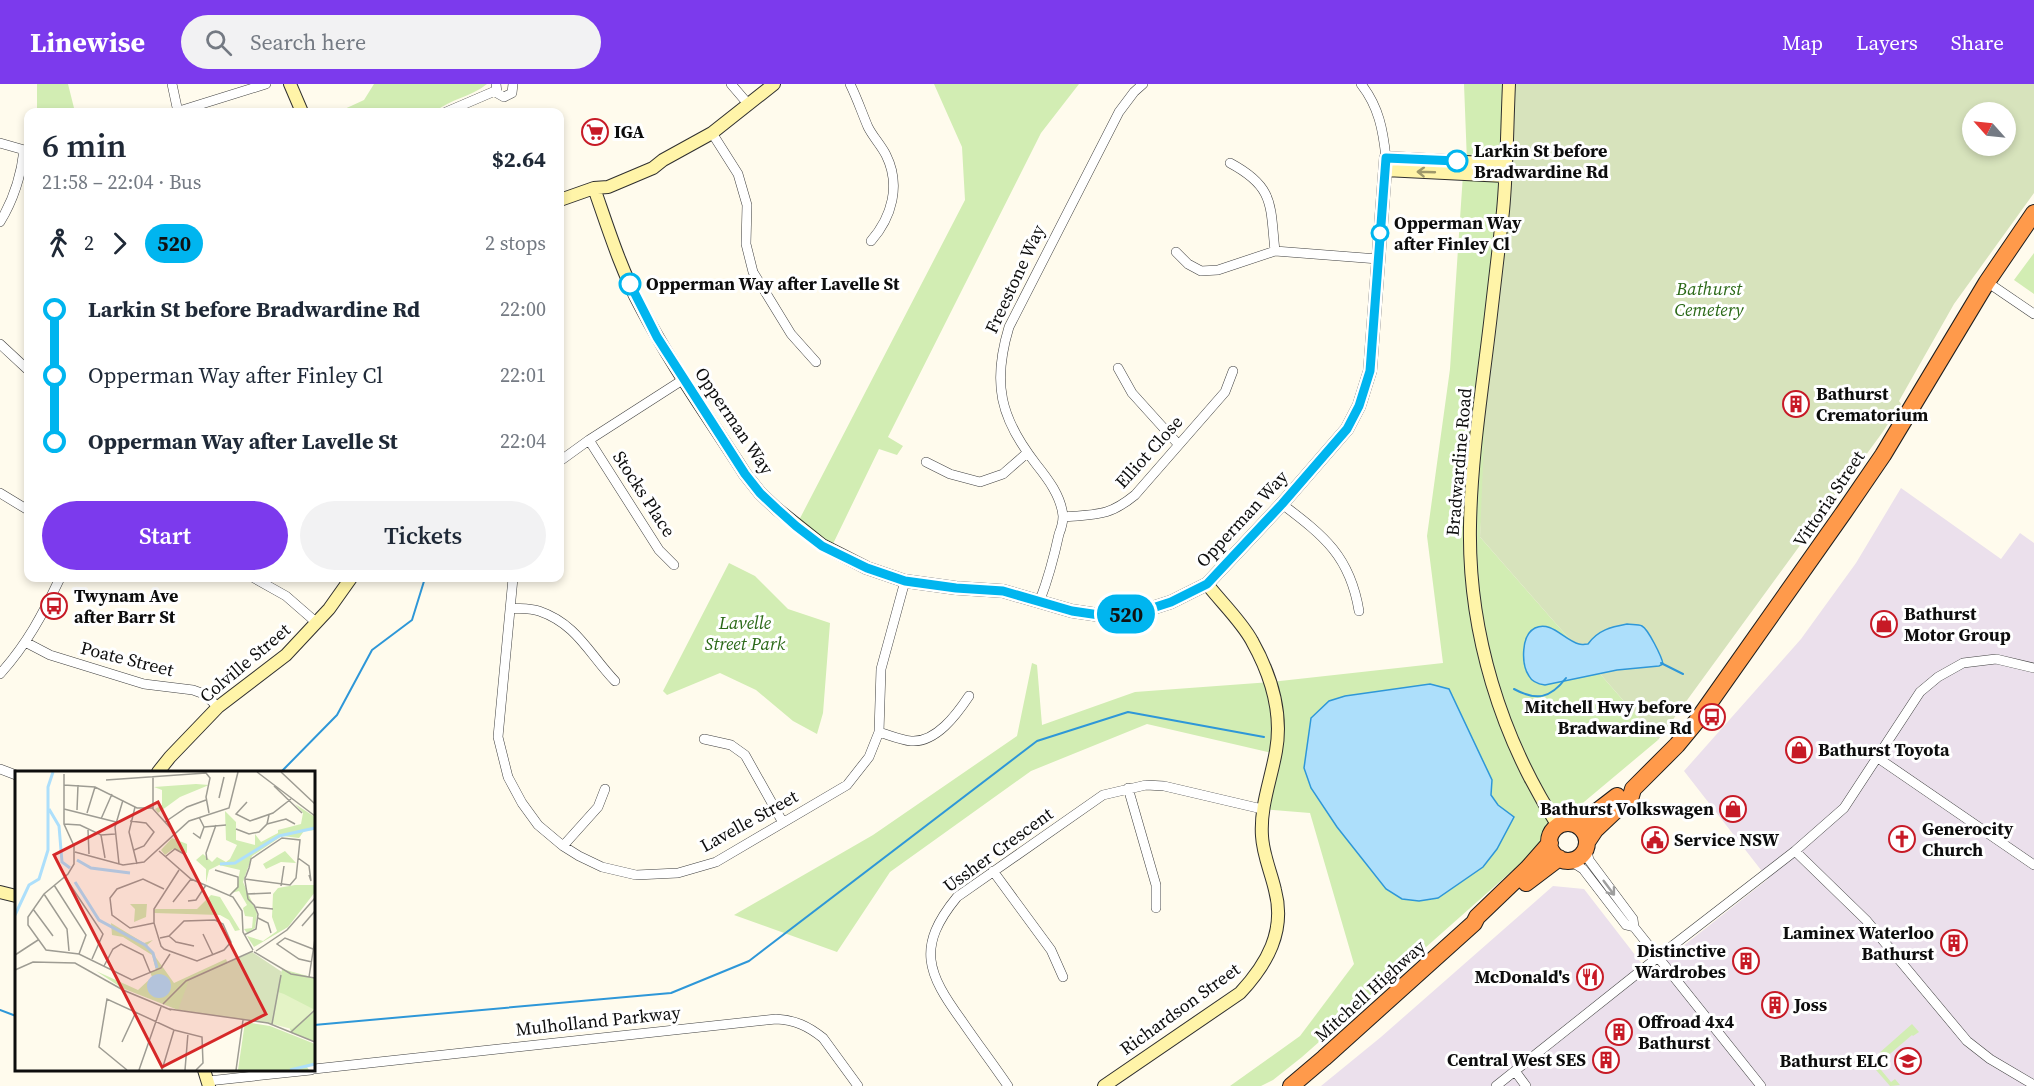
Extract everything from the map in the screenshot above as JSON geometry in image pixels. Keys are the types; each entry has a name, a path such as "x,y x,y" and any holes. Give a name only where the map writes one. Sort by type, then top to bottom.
{"highway":[{"name":"Vittoria Street","path":"1586,844 1595,830 1631,796 1633,789 1696,722 1855,497 1888,447 1987,282 2034,213"},
{"name":"Vittoria Street","path":"1566,825 1591,816 1626,788 1633,789"},
{"path":"1566,825 1583,831 1586,844 1580,856 1564,859 1551,849 1550,843 1550,837 1566,825"},
{"name":"Mitchell Highway","path":"1291,1086 1474,923 1477,917 1528,868 1550,843"},
{"name":"Mitchell Highway","path":"1474,923 1485,919 1534,876 1564,859"}],"street":[{"path":"172,84 176,108"},
{"path":"190,108 266,84"},
{"path":"290,84 300,108"},
{"path":"455,108 496,87 501,97 507,97 513,91 513,84"},
{"path":"731,84 749,105"},
{"path":"564,199 594,188 608,187 653,168 712,133 774,84"},
{"path":"850,84 869,129 886,154 894,174 894,197 883,228 871,241"},
{"name":"Freestone Way","path":"1040,600 1050,574 1063,517 1055,488 1027,453 1010,426 1002,401 999,369 1003,347 1009,327 1119,112 1143,84"},
{"path":"1361,84 1370,96 1380,118 1386,164 1505,170"},
{"name":"Bradwardine Road","path":"1509,84 1503,209 1471,496 1470,563 1479,632 1500,707 1526,772 1566,825"},
{"path":"712,133 738,174 747,205 746,244 753,272 791,334 816,362"},
{"path":"0,143 24,149"},
{"path":"0,222 17,190 24,162"},
{"path":"1230,163 1250,173 1261,184 1270,204 1275,251"},
{"name":"Opperman Way","path":"594,188 620,262 640,306 753,485 796,526 822,546 845,558 905,581 1003,591 1072,611 1106,616 1140,612 1171,602 1207,584 1282,504 1347,429 1359,406 1370,371 1386,164"},
{"path":"1176,252 1188,264 1201,271 1218,270 1275,251 1378,259"},
{"path":"1987,282 2034,314"},
{"path":"0,344 24,366"},
{"path":"1118,368 1132,393 1178,444"},
{"name":"Elliot Close","path":"1063,517 1105,513 1118,508 1135,495 1225,392 1233,370"},
{"path":"564,458 684,379"},
{"name":"Stocks Place","path":"589,440 659,550 674,565"},
{"path":"926,462 950,474 980,482 1003,474 1027,453"},
{"path":"0,493 24,508"},
{"path":"1282,504 1319,532 1339,555 1356,588 1359,611"},
{"name":"Lavelle Street","path":"513,582 498,737 508,777 522,803 538,825 563,846 602,867 636,875 678,873 716,862 847,785 868,757 879,732 880,669 905,581"},
{"path":"0,674 27,643 58,582"},
{"path":"261,582 285,596 317,623"},
{"name":"Colville Street","path":"159,771 218,707 286,655 317,623 348,582"},
{"name":"Richardson Street","path":"1104,1086 1240,993 1258,974 1272,948 1278,919 1276,893 1262,838 1262,809 1280,730 1273,692 1252,640 1207,584"},
{"path":"510,608 537,611 566,624 582,639 615,681"},
{"name":"Poate Street","path":"27,643 64,660 144,684 193,690 204,694 218,707"},
{"path":"1496,1086 1796,851 1844,808 1920,692 1938,677 1963,663 1996,659 2034,668"},
{"path":"879,732 911,741 923,740 956,716 969,696"},
{"path":"704,739 731,745 745,754 783,821"},
{"path":"1878,758 2034,865"},
{"path":"0,769 15,775"},
{"name":"Ussher Crescent","path":"1008,1086 942,994 932,970 931,944 941,916 957,897 1103,795 1146,785 1164,786 1262,809"},
{"path":"1128,788 1156,885 1156,908"},
{"path":"563,846 598,807 605,789"},
{"path":"1586,844 1589,860 1633,919 1634,927 1761,1086"},
{"path":"1796,851 1866,920 1967,1041 1990,1059 2034,1085"},
{"path":"1564,859 1583,869 1626,925 1634,927"},
{"path":"993,871 1051,950 1063,977"},
{"path":"0,892 15,896"},
{"name":"Mulholland Parkway","path":"315,1069 776,1019 798,1022 815,1032 858,1086"},
{"name":"Mulholland Parkway","path":"207,1079 291,1071"},
{"path":"1515,1071 1526,1086"}],"shaded area":[{"path":"1901,488 2001,559 2020,533 2034,543 2034,1086 1321,1086 1381,1037 1553,886 1584,889 1649,973 1768,879 1684,771 1801,639 1856,563"}],"green space":[{"path":"37,84 68,84 74,108 37,108"},
{"path":"374,84 487,84 441,108 347,108 364,100"},
{"path":"934,84 1079,84 1041,133 888,437 903,446 897,455 879,449 830,550 796,526 965,200 962,147"},
{"path":"1464,84 1509,84 1506,164 1467,162"},
{"name":"Bathurst Cemetery","path":"1509,84 2034,84 2034,193 1954,304 1899,401 1901,404 1882,433 1658,740 1480,537 1488,343"},
{"path":"1463,174 1505,176 1480,537 1658,740 1578,807 1539,847 1302,1057 1273,1080 1261,1086 1230,1086 1300,1036 1354,964 1310,813 1262,809 1276,754 1147,724 1031,771 890,872 837,952 734,915 873,835 1017,736 1032,663 1037,665 1042,725 1135,692 1271,682 1443,663 1427,536 1450,369"},
{"path":"2034,253 2034,294 2014,280"},
{"name":"Lavelle Street Park","path":"729,563 755,576 788,609 830,623 823,713 817,734 793,721 756,690 720,673 667,695 663,691"},
{"path":"1912,1024 1919,1032 1912,1035 1877,1065 1891,1082 1895,1079 1900,1085 1890,1086 1869,1062"}],"water":[{"path":"1627,624 1640,625 1645,628 1663,664 1617,670 1545,685 1534,681 1526,671 1525,643 1530,632 1535,628 1541,626 1552,628 1573,642 1588,644 1596,635 1605,630"},
{"path":"1430,684 1449,689 1492,780 1491,795 1498,805 1514,817 1497,849 1483,867 1438,898 1419,901 1402,899 1386,889 1337,827 1311,788 1304,768 1311,718 1329,701 1345,696"}],"waterway":[{"path":"282,771 337,715 372,650 412,620 424,582"},
{"path":"1661,663 1683,674"},
{"path":"1514,689 1529,695 1542,696 1554,690 1566,678"},
{"path":"315,1025 671,993 749,961 1037,741 1128,712 1264,737"},
{"path":"0,1010 15,1016"}],"bus line":[{"name":"520","path":"630,284 657,337 745,474 777,509 822,546 867,568 905,581 1003,591 1072,611 1106,616 1140,612 1171,602 1207,584 1282,504 1347,429 1359,406 1370,371 1386,158 1457,161"}],"place":[{"name":"IGA","path":"595,132"},
{"name":"Larkin St before Bradwardine Rd","path":"1457,161"},
{"name":"Opperman Way after Finley Cl","path":"1380,233"},
{"name":"Opperman Way after Lavelle St","path":"630,284"},
{"name":"Bathurst Crematorium","path":"1796,404"},
{"name":"Twynam Ave after Barr St","path":"54,606"},
{"name":"Bathurst Motor Group","path":"1884,624"},
{"name":"Mitchell Hwy before Bradwardine Rd","path":"1712,717"},
{"name":"Bathurst Toyota","path":"1799,750"},
{"name":"Bathurst Volkswagen","path":"1733,809"},
{"name":"Generocity Church","path":"1902,839"},
{"name":"Service NSW","path":"1655,840"},
{"name":"Laminex Waterloo Bathurst","path":"1954,943"},
{"name":"Distinctive Wardrobes","path":"1746,961"},
{"name":"McDonald's","path":"1590,977"},
{"name":"Joss","path":"1775,1005"},
{"name":"Offroad 4x4 Bathurst","path":"1619,1032"},
{"name":"Central West SES","path":"1606,1060"},
{"name":"Bathurst ELC","path":"1908,1061"}]}
